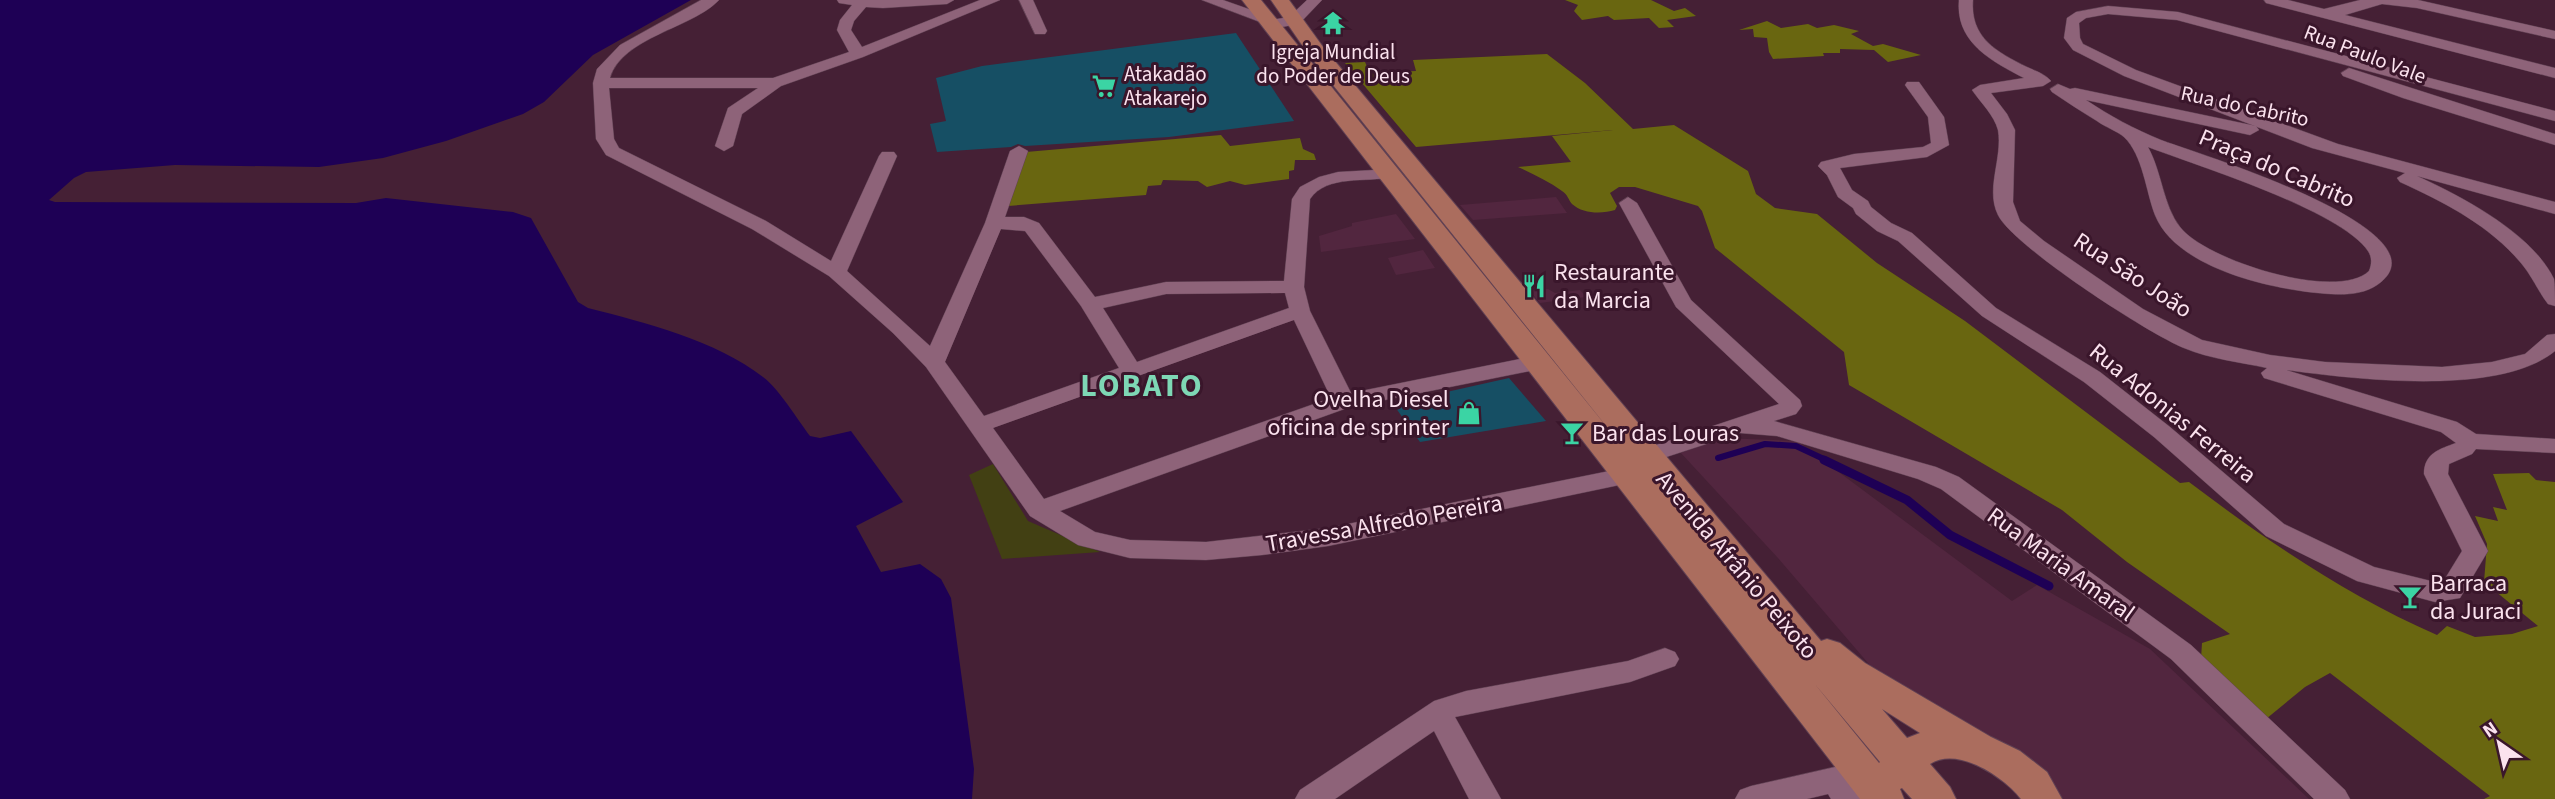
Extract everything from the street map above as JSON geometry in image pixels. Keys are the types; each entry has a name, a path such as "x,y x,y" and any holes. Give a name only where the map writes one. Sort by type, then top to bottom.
{"main road":[{"name":"Avenida Afrânio Peixoto","path":"1251,0 1281,15 1638,466 1862,793"},
{"name":"Avenida Afrânio Peixoto","path":"1281,15 1386,173 1540,362 1780,618 1936,799"},
{"path":"1780,618 1852,673 2022,773 2042,799"},
{"path":"1862,793 1887,782 1905,761 1926,745 1940,742 1977,748"}],"street":[{"path":"712,0 618,53 605,69 601,83 775,83"},
{"path":"844,0 861,3 947,0"},
{"path":"724,146 734,112 775,83 858,54 993,0"},
{"path":"1026,0 1040,31"},
{"path":"1209,0 1281,15 1315,0"},
{"name":"Rua do Cabrito","path":"1966,0 1968,22 1982,48 2049,85 2331,147 2555,208"},
{"path":"2271,0 2555,73"},
{"path":"2312,9 2339,13 2363,2 2379,0"},
{"path":"2385,0 2417,4 2555,35"},
{"path":"858,54 844,30 847,20 861,3"},
{"path":"2276,41 2198,20 2141,11 2089,12 2074,18 2072,26 2073,38 2078,47 2121,69 2331,147"},
{"name":"Rua Paulo Vale","path":"2276,41 2555,116"},
{"name":"Rua Paulo Vale","path":"2276,41 2393,90 2555,140"},
{"name":"Travessa Alfredo Pereira","path":"601,83 605,139 615,155 759,225 836,272 891,319 934,362 1039,510 1087,539 1130,550 1206,551 1328,537 1638,466 1735,425 1788,409 1791,406 1789,400 1683,303 1628,203"},
{"name":"Rua Adonias Ferreira","path":"1913,85 1936,117 1940,145 1927,152 1854,159 1827,166 1835,173 1844,193 1884,227 1905,237 1989,312 2092,377 2162,432 2275,530 2366,574 2435,592 2451,591 2475,551 2436,474 2435,465 2446,454 2464,449 2470,442"},
{"name":"Praça do Cabrito","path":"2049,85 2130,134 2261,183 2354,227 2377,247 2382,266 2379,273 2358,287 2337,289 2261,275 2202,254 2183,243 2172,230 2149,176 2142,146 2130,134"},
{"name":"Rua São João","path":"2049,85 1980,90 1991,102 2006,131 2004,202 2010,220 2059,261 2147,320 2195,345 2290,365 2410,374 2474,370 2527,361 2545,352 2555,340"},
{"path":"934,362 994,223 1019,152"},
{"path":"836,272 888,156"},
{"path":"2358,156 2466,209 2513,240 2555,300"},
{"path":"1344,401 1300,311 1294,287 1303,193 1322,181 1386,173"},
{"path":"994,223 1024,223 1032,226 1090,304 1131,370"},
{"path":"1090,304 1166,288 1294,287"},
{"path":"980,425 1300,311"},
{"path":"2195,345 2308,386 2449,427 2470,442 2555,446"},
{"path":"1039,510 1344,401 1540,362"},
{"name":"Rua Maria Amaral","path":"1735,425 1779,429 1927,472 1950,483 2181,652 2334,799"},
{"path":"1311,799 1438,712 1466,702 1630,671 1665,659"},
{"path":"1438,712 1485,799"},
{"path":"1751,799 1862,793"}],"shaded area":[{"path":"0,0 691,0 593,55 544,102 523,114 446,141 383,158 319,167 175,165 86,172 74,178 49,200 356,203 386,198 513,212 531,218 578,302 588,308 679,334 745,364 776,389 810,436 820,438 851,431 903,502 856,526 881,572 920,564 941,579 951,598 974,769 972,799 0,799"},
{"path":"1565,0 1651,0 1674,11 1685,8 1696,16 1667,20 1674,27 1659,28 1649,18 1614,20 1608,16 1582,20 1574,11 1578,5"},
{"path":"1767,21 1781,28 1808,24 1817,28 1834,25 1859,31 1851,34 1873,46 1883,44 1921,55 1888,62 1874,50 1840,49 1840,53 1823,53 1824,56 1773,59 1767,38 1754,37 1753,29 1739,30"},
{"path":"1547,54 1585,83 1633,129 1674,125 1748,171 1756,194 1775,208 1817,214 1877,263 1965,321 2180,483 2189,482 2278,546 2340,585 2437,635 2447,626 2475,637 2512,634 2538,626 2484,582 2487,544 2475,516 2498,521 2493,507 2507,510 2493,474 2529,473 2536,480 2555,482 2555,799 2484,799 2490,796 2330,673 2305,687 2266,719 2201,659 2202,643 2230,634 2127,562 2062,510 1849,385 1844,352 1715,248 1698,206 1635,187 1619,187 1610,193 1617,206 1615,210 1587,211 1572,204 1566,194 1557,187 1518,167 1571,162 1552,136 1613,130 1416,147 1345,63 1365,62 1370,73 1416,71 1413,60"},
{"path":"1221,135 1230,146 1300,138 1303,149 1314,154 1316,160 1295,160 1294,170 1289,171 1289,179 1245,185 1230,181 1207,187 1198,181 1163,180 1161,185 1148,186 1146,195 1008,206 1026,152"},
{"path":"1556,197 1567,213 1473,220 1460,205"},
{"path":"1396,214 1415,239 1321,252 1319,236 1352,226 1352,223"},
{"path":"1423,250 1435,268 1396,275 1388,258"},
{"path":"1548,289 1555,293 1580,290 1586,297 1540,303 1529,290"},
{"path":"1722,438 1797,441 2012,601 2037,585 2150,649 2309,799 2063,799 2049,781 1874,670 1778,558 1680,452"},
{"path":"993,464 1028,521 1100,552 1002,559 969,475"}],"building":[{"name":"Atakadão Atakarejo","path":"1236,33 1294,121 1169,137 1025,146 1018,144 1011,147 937,152 930,124 946,121 936,78 982,66"},
{"name":"Ovelha Diesel oficina de sprinter","path":"1509,378 1546,421 1420,442 1393,404"}],"waterway":[{"path":"1718,458 1765,444 1796,446 1828,461"},
{"path":"1824,460 1907,500 1950,535 2049,586"}],"place":[{"name":"Igreja Mundial do Poder de Deus","path":"1333,23"},
{"name":"Atakadão Atakarejo","path":"1104,86"},
{"name":"Restaurante da Marcia","path":"1534,286"},
{"name":"Ovelha Diesel oficina de sprinter","path":"1469,413"},
{"name":"Bar das Louras","path":"1572,433"},
{"name":"Barraca da Juraci","path":"2410,597"}],"district":[{"name":"LOBATO","path":"1142,385"}]}
